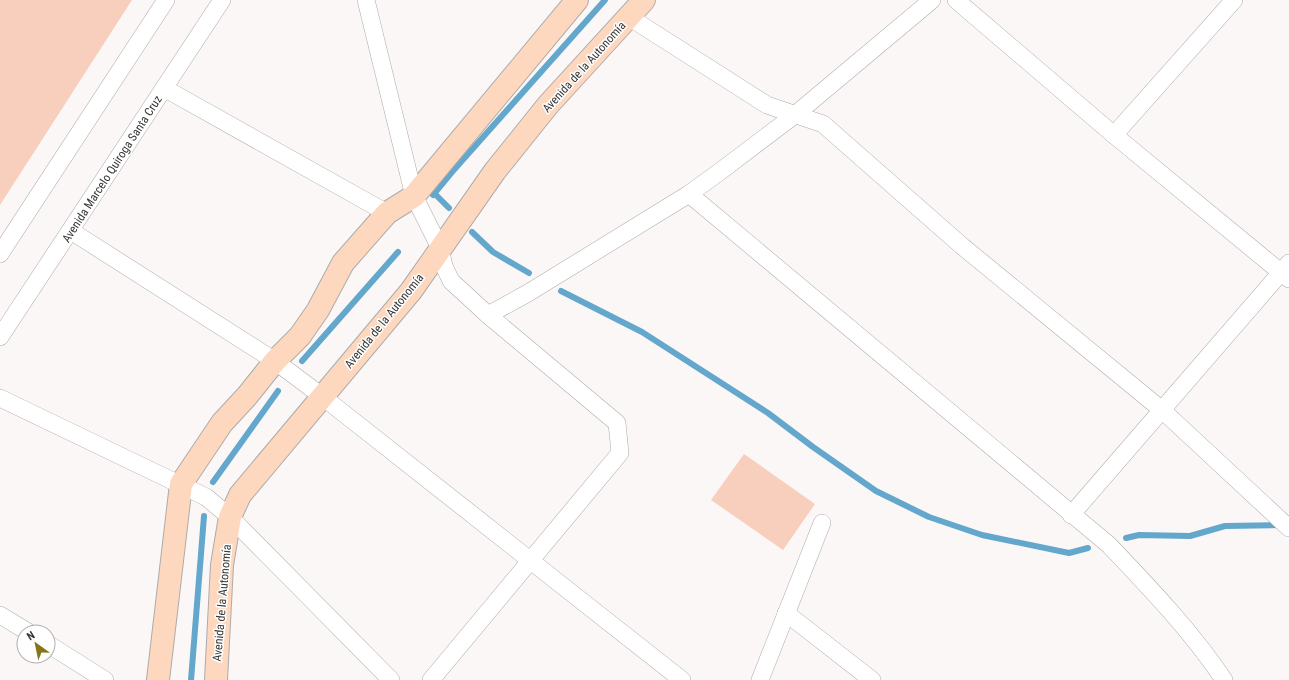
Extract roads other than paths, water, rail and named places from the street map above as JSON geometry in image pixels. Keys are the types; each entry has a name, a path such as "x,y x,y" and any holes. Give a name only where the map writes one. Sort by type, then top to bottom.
{"street":[{"path":"0,254 166,0"},
{"name":"Avenida Marcelo Quiroga Santa Cruz","path":"0,337 222,0"},
{"path":"366,0 414,196 440,248 444,266 451,281 488,315 617,423 620,453 431,680"},
{"path":"158,680 181,484 222,423 248,396 275,361 300,336 318,310 343,264 387,213 414,196 577,0"},
{"name":"Avenida de la Autonomía","path":"216,680 222,565 230,517 240,495 411,291 495,171 548,105 644,0"},
{"path":"488,315 528,293 689,194 796,114 932,0"},
{"path":"956,0 1114,135 1286,272 1162,410 1072,515"},
{"path":"1114,135 1234,0"},
{"path":"628,17 767,104 823,124 968,251 1162,410 1289,528"},
{"path":"164,88 387,213"},
{"path":"689,194 1109,545 1152,590 1212,661 1224,680"},
{"path":"71,231 275,361 532,560 682,680"},
{"path":"0,398 206,497 230,517 391,680"},
{"path":"760,680 822,523"},
{"path":"786,613 872,680"},
{"path":"0,615 16,625"},
{"path":"56,649 105,680"}],"waterway":[{"path":"433,195 605,0"},
{"path":"435,194 449,208"},
{"path":"472,232 493,252 529,273"},
{"path":"302,361 398,252"},
{"path":"561,291 642,332 768,413 813,447 876,491 929,517 982,535 1069,553 1088,548"},
{"path":"213,482 278,391"},
{"path":"191,680 204,516"},
{"path":"1126,538 1139,535 1190,536 1225,526 1281,525"}]}
